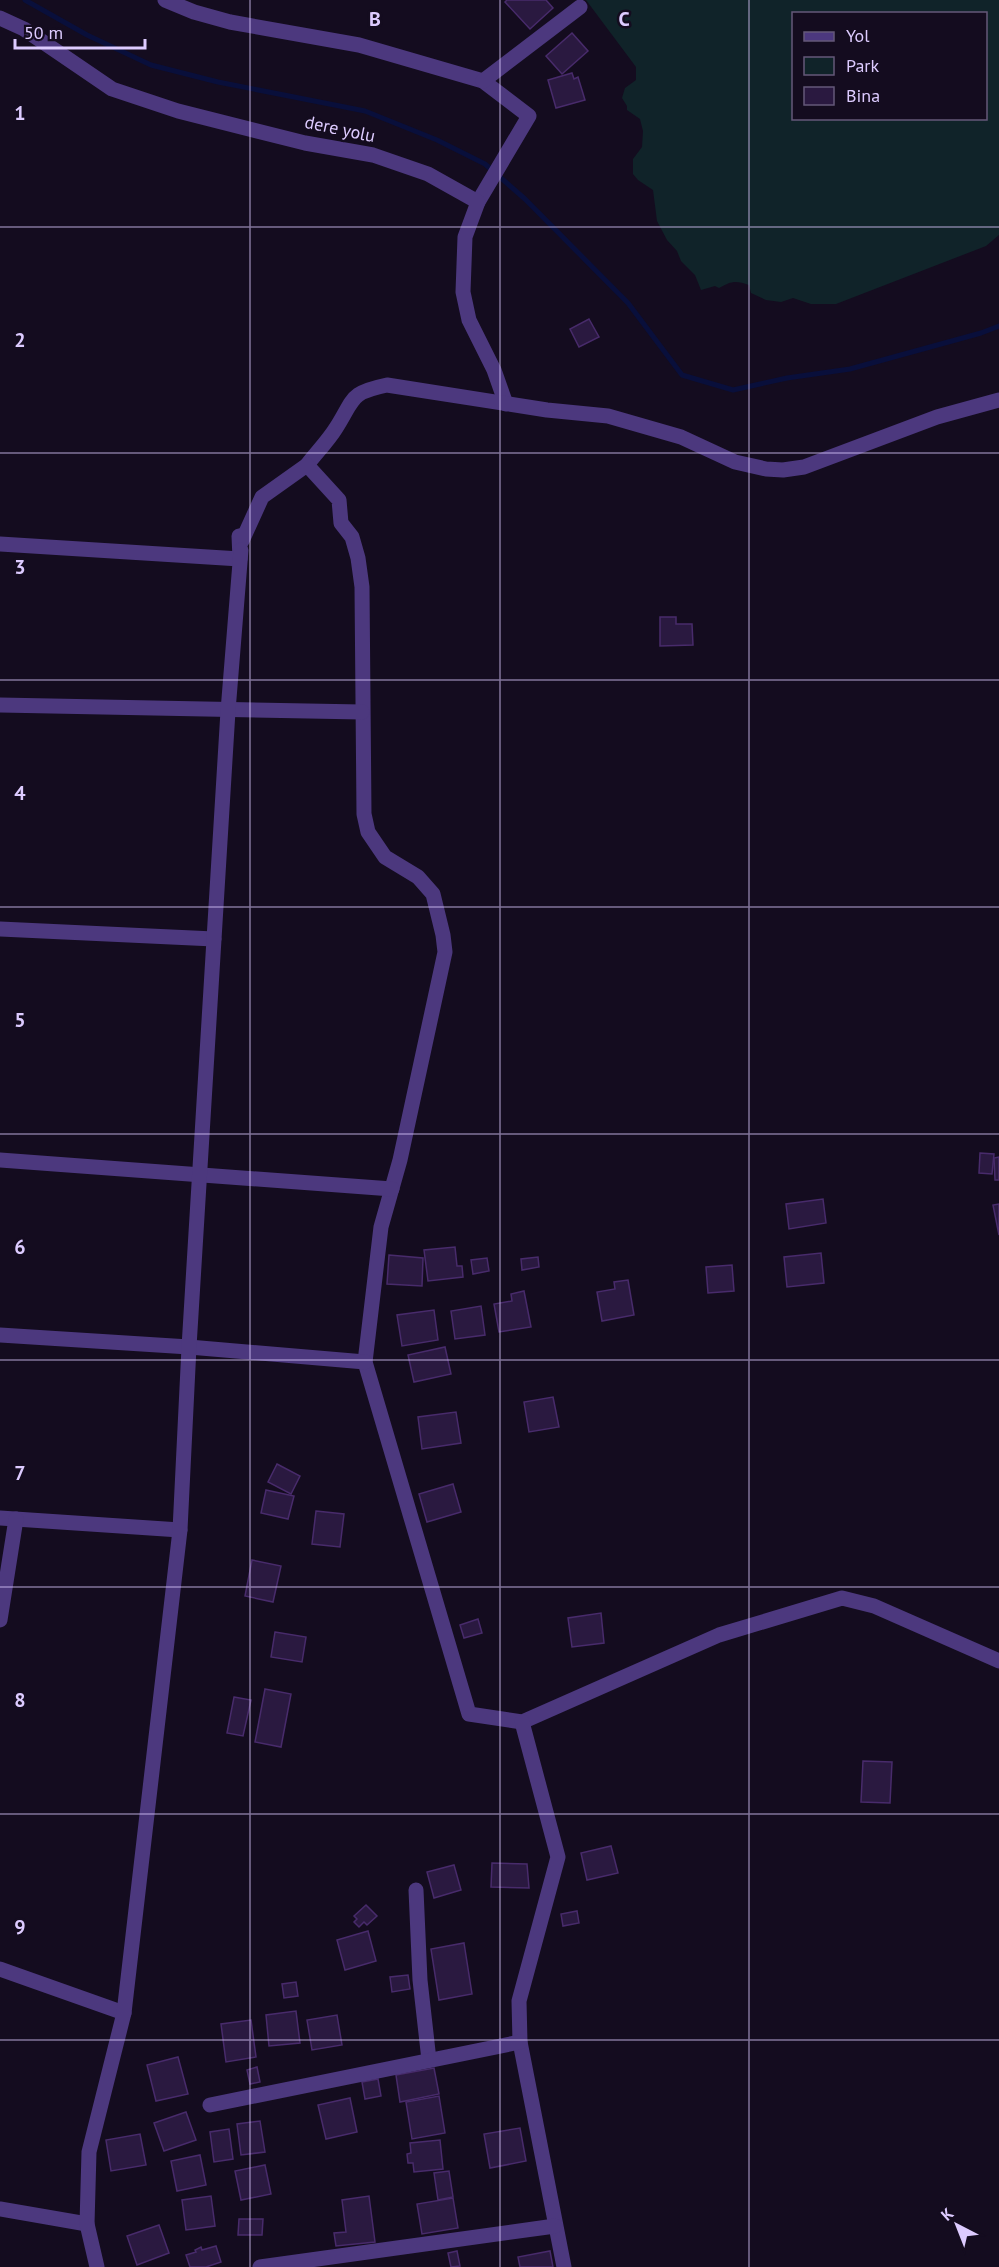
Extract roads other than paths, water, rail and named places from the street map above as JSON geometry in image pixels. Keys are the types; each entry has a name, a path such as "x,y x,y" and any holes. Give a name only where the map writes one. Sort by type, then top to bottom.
{"street":[{"path":"165,0 230,22 359,45 483,81 529,116 478,202 465,237 463,292 469,320 494,370 506,404"},
{"path":"483,81 577,2"},
{"name":"dere yolu","path":"0,18 24,29 112,89 178,111 305,143 373,155 428,174 478,202"},
{"path":"97,2267 87,2224 88,2152 124,2013 180,1530 228,711 240,559 242,541 262,497 307,465 336,428 351,401 364,390 387,385 506,404 608,416 681,437 735,462 766,469 783,470 804,467 938,417 999,400"},
{"path":"307,465 339,500 342,523 352,537 358,558 362,587 364,814 368,832 385,857 418,877 433,894 443,935 445,952 400,1160 381,1227 365,1362 469,1714 522,1722 719,1635 842,1598 874,1606 999,1661"},
{"path":"0,544 240,559"},
{"path":"0,705 362,712"},
{"path":"0,929 214,939"},
{"path":"0,1160 392,1189"},
{"path":"0,1335 189,1347 365,1362"},
{"path":"0,1518 180,1530"},
{"path":"0,1620 16,1519"},
{"path":"522,1722 558,1857 519,2001 520,2042 564,2267"},
{"path":"416,1890 420,1980 429,2060"},
{"path":"0,1970 124,2013"},
{"path":"210,2105 520,2042"},
{"path":"0,2209 87,2224"},
{"path":"260,2267 338,2261 555,2226"}],"waterway":[{"path":"25,0 87,35 151,65 218,82 365,111 437,140 485,164 525,199 628,303 682,375 733,390 787,378 850,369 999,326"}]}
